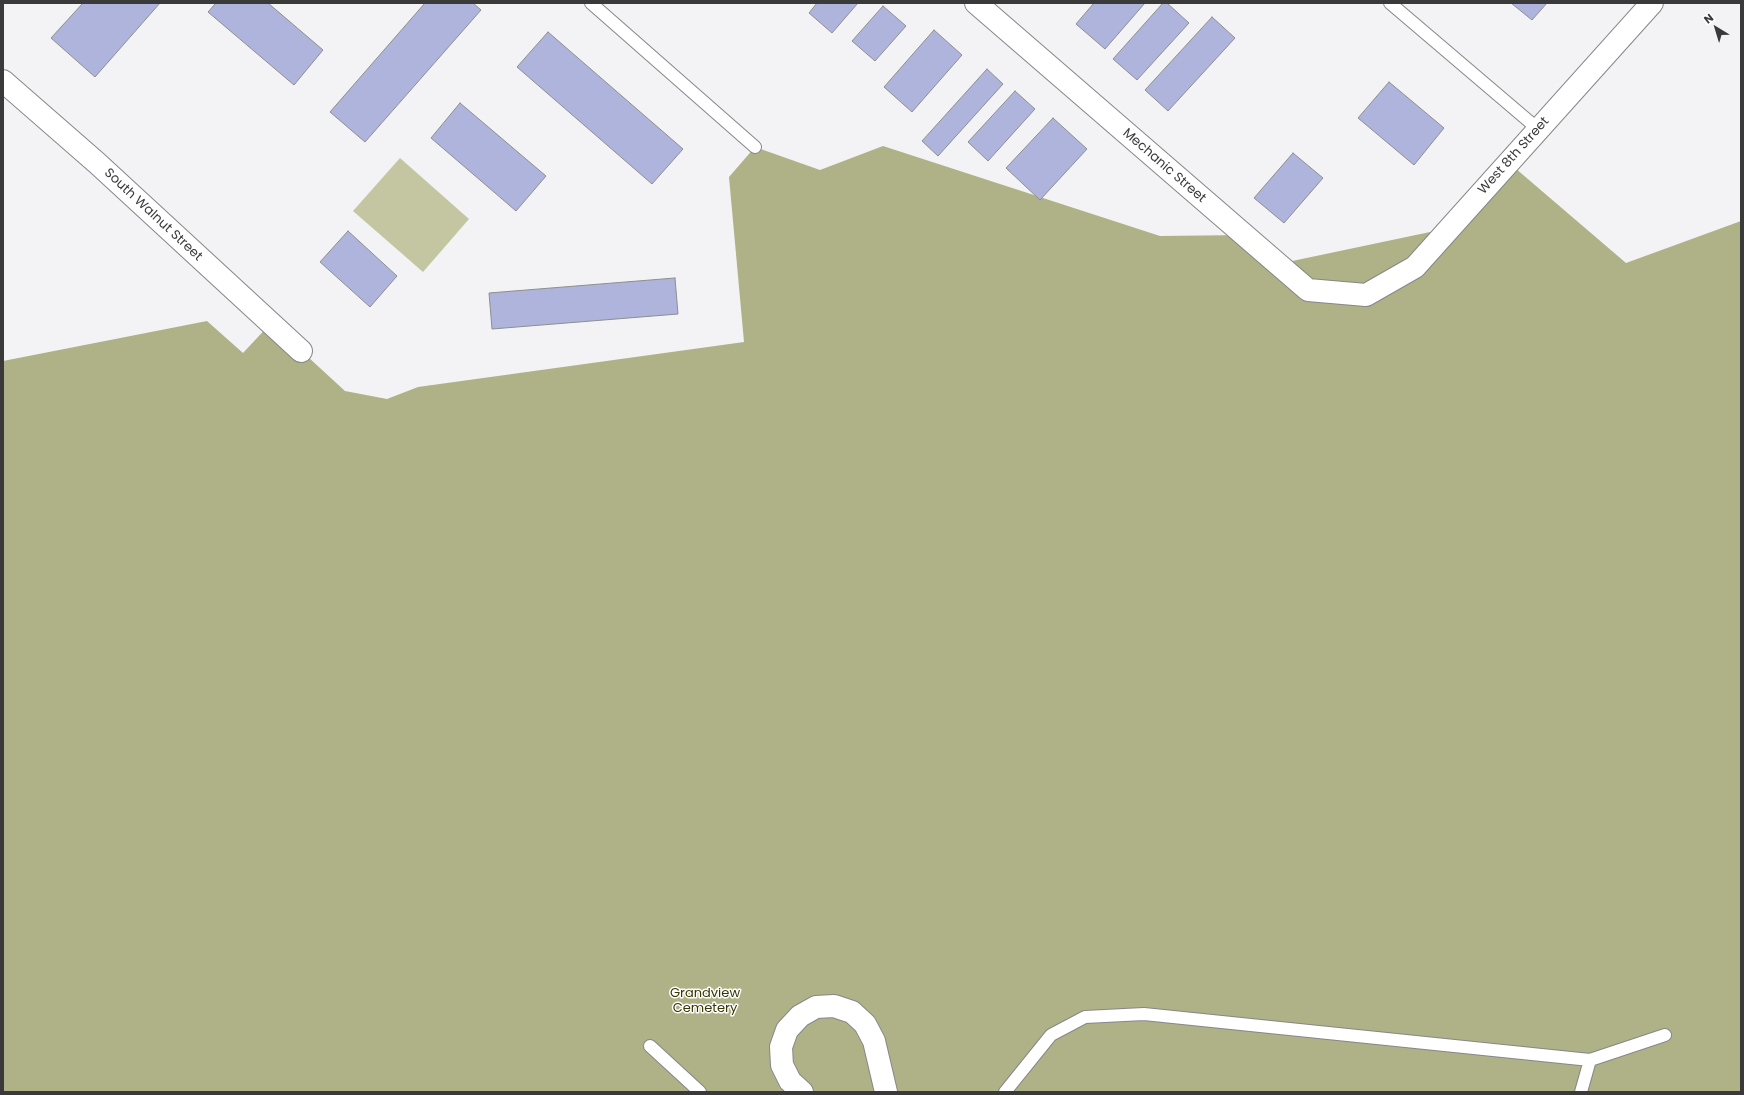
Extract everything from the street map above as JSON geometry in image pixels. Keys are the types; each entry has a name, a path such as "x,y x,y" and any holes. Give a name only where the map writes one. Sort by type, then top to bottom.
{"street":[{"name":"Mechanic Street","path":"976,3 1308,290 1366,295"},
{"name":"West 8th Street","path":"1366,295 1415,267 1652,3"},
{"name":"South Walnut Street","path":"3,81 97,163 301,352"},
{"path":"802,1092 790,1081 782,1065 781,1047 787,1030 800,1016 816,1008 834,1006 852,1012 865,1024 874,1041 886,1092"}],"lane":[{"path":"591,3 755,147"},
{"path":"1390,3 1538,129"},
{"path":"1005,1092 1051,1035 1085,1017 1144,1014 1590,1060 1665,1035"},
{"path":"650,1046 700,1092"},
{"path":"1581,1092 1590,1060"}],"green space":[{"name":"Grandview Cemetery","path":"883,146 1160,236 1244,235 1278,264 1449,228 1508,162 1626,263 1741,221 1741,1092 3,1092 3,361 207,321 243,353 271,323 345,391 387,399 418,387 744,342 729,177 755,147 820,170"},
{"path":"400,158 469,219 423,272 353,211"}],"building":[{"path":"83,3 160,3 95,77 51,38"},
{"path":"216,3 268,3 323,50 294,85 208,12"},
{"path":"425,3 473,3 481,10 365,142 330,112"},
{"path":"817,3 858,3 832,33 809,13"},
{"path":"1094,3 1145,3 1105,49 1076,24"},
{"path":"1163,3 1167,3 1189,23 1137,80 1113,59"},
{"path":"1511,3 1547,3 1532,20"},
{"path":"883,6 906,26 875,61 852,41"},
{"path":"1212,17 1235,38 1168,111 1145,90"},
{"path":"934,30 962,55 912,112 884,87"},
{"path":"548,32 683,149 652,184 517,67"},
{"path":"987,69 1003,84 938,156 922,141"},
{"path":"1389,82 1444,128 1414,165 1358,118"},
{"path":"1015,91 1035,109 988,161 968,142"},
{"path":"460,103 546,176 516,211 431,138"},
{"path":"1053,118 1087,149 1040,200 1006,168"},
{"path":"1293,153 1323,178 1284,223 1254,198"},
{"path":"348,231 397,276 370,307 320,262"},
{"path":"675,278 678,314 492,329 489,293"}]}
